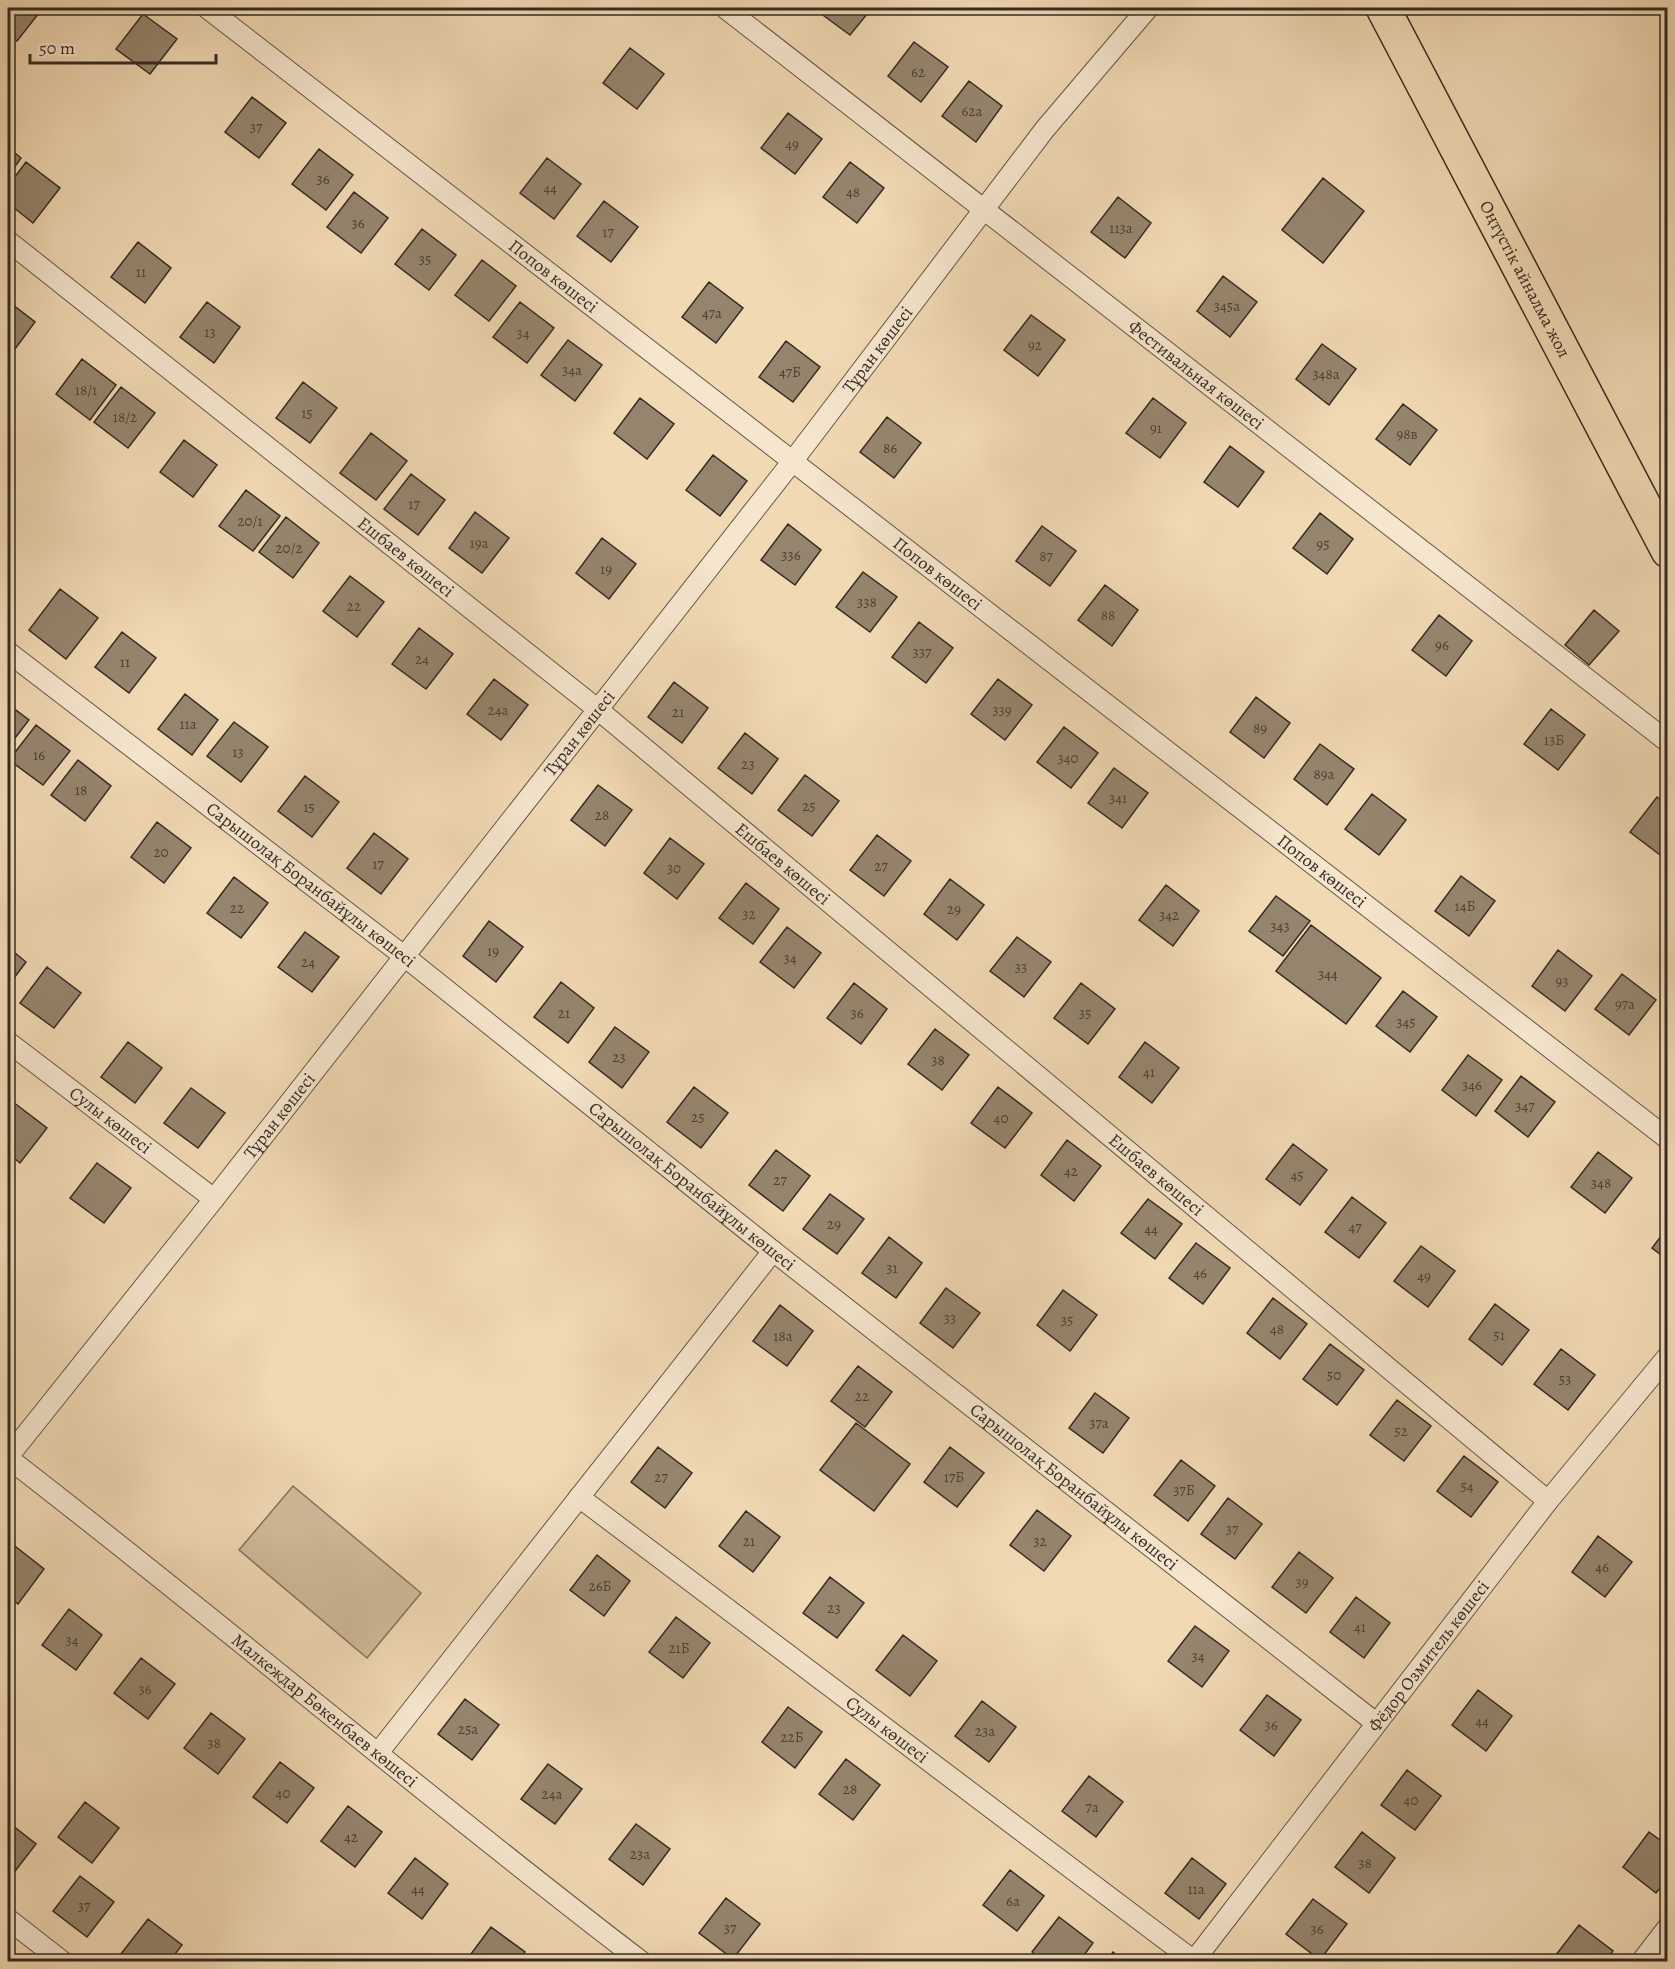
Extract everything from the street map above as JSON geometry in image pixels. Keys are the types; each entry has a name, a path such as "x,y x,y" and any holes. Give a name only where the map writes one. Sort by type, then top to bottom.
{"highway":[{"name":"Оңтүстік айналма жол","path":"1383,8 1668,551"}],"street":[{"name":"Попов көшесі","path":"207,8 1668,1139"},
{"name":"Фестивальная көшесі","path":"725,8 1668,742"},
{"name":"Тұран көшесі","path":"8,1458 214,1199 596,708 792,462 982,209 1073,94 1148,8"},
{"name":"Ешбаев көшесі","path":"8,241 596,708 1548,1501"},
{"name":"Сарышолақ Боранбайұлы көшесі","path":"8,652 404,956 773,1251 1376,1723"},
{"name":"Сулы көшесі","path":"8,1042 214,1199"},
{"path":"378,1753 773,1251"},
{"name":"Фёдор Озмитель көшесі","path":"1193,1961 1548,1501 1668,1356"},
{"name":"Малкеждар Бөкенбаев көшесі","path":"8,1458 151,1569 538,1882 642,1962"},
{"name":"Сулы көшесі","path":"579,1497 1193,1961"},
{"path":"8,1919 63,1962"},
{"path":"1641,1962 1668,1928"}],"shaded area":[{"path":"293,1486 421,1593 367,1658 239,1550"}],"building":[{"path":"8,8 43,8 17,41 8,34"},
{"path":"818,8 872,8 850,35 816,10"},
{"path":"143,14 177,39 150,74 116,49"},
{"path":"914,42 948,67 921,102 888,76"},
{"path":"630,48 664,74 637,109 603,83"},
{"path":"969,81 1002,106 976,142 942,116"},
{"path":"252,97 286,123 259,158 225,132"},
{"path":"788,113 822,139 795,174 761,148"},
{"path":"8,147 21,158 8,176"},
{"path":"319,149 353,175 326,210 292,184"},
{"path":"547,158 581,184 554,219 520,193"},
{"path":"26,162 60,188 33,223 8,203 8,186"},
{"path":"850,162 884,188 857,223 823,197"},
{"path":"1323,178 1364,211 1323,263 1282,230"},
{"path":"354,192 388,218 361,253 327,227"},
{"path":"1118,197 1151,223 1125,258 1091,232"},
{"path":"604,201 638,227 611,262 577,236"},
{"path":"422,229 456,255 429,290 395,264"},
{"path":"138,242 171,268 145,303 111,277"},
{"path":"482,260 516,286 489,321 455,295"},
{"path":"1223,276 1257,302 1230,337 1197,311"},
{"path":"709,282 743,308 716,343 682,317"},
{"path":"8,301 35,322 9,357 8,356"},
{"path":"207,302 240,327 214,363 180,337"},
{"path":"520,302 554,328 527,363 493,337"},
{"path":"1031,315 1065,340 1038,376 1004,350"},
{"path":"568,340 602,365 575,401 541,375"},
{"path":"786,341 820,367 793,402 759,377"},
{"path":"1322,344 1356,369 1329,405 1296,379"},
{"path":"82,359 116,385 90,420 56,394"},
{"path":"303,382 337,408 310,443 276,418"},
{"path":"121,387 155,413 128,448 94,422"},
{"path":"640,398 674,424 647,459 614,433"},
{"path":"1153,398 1186,423 1160,458 1126,433"},
{"path":"1403,404 1437,430 1410,465 1376,439"},
{"path":"887,417 921,443 894,478 860,452"},
{"path":"371,433 407,461 376,500 340,473"},
{"path":"184,440 217,465 193,497 160,472"},
{"path":"1230,446 1264,472 1238,507 1204,482"},
{"path":"713,455 747,481 720,516 686,490"},
{"path":"411,474 445,500 418,535 384,509"},
{"path":"246,490 280,516 253,551 219,526"},
{"path":"475,512 509,538 482,573 449,548"},
{"path":"1320,513 1353,539 1327,574 1293,548"},
{"path":"286,517 319,543 293,578 259,552"},
{"path":"788,524 821,550 795,585 761,560"},
{"path":"1042,526 1076,551 1050,586 1016,561"},
{"path":"602,538 636,564 609,599 576,573"},
{"path":"8,545 14,550 8,559"},
{"path":"863,572 897,597 870,632 836,607"},
{"path":"350,576 384,602 357,637 323,611"},
{"path":"1105,585 1138,610 1112,646 1078,620"},
{"path":"60,589 98,618 66,659 29,630"},
{"path":"1594,610 1619,631 1589,665 1565,645"},
{"path":"1439,615 1472,641 1446,676 1412,650"},
{"path":"919,622 953,648 926,683 892,657"},
{"path":"419,628 453,654 426,689 392,664"},
{"path":"122,632 156,658 129,693 95,667"},
{"path":"494,679 528,705 501,740 467,714"},
{"path":"998,679 1032,705 1005,740 971,714"},
{"path":"674,682 708,708 682,743 648,717"},
{"path":"185,694 218,720 192,755 158,729"},
{"path":"1256,697 1290,723 1264,758 1230,732"},
{"path":"8,704 29,720 8,747"},
{"path":"1551,709 1585,735 1558,770 1524,744"},
{"path":"234,722 268,747 241,782 207,756"},
{"path":"36,725 70,751 43,785 9,760"},
{"path":"1064,727 1098,753 1071,788 1037,762"},
{"path":"745,733 778,759 752,794 718,768"},
{"path":"1320,744 1354,769 1327,805 1294,779"},
{"path":"78,760 111,786 85,821 51,795"},
{"path":"1114,768 1148,793 1122,828 1088,803"},
{"path":"805,775 839,801 812,836 778,810"},
{"path":"305,776 339,802 312,837 278,811"},
{"path":"598,785 632,810 605,846 571,820"},
{"path":"1372,794 1406,820 1379,855 1345,829"},
{"path":"1657,797 1668,805 1668,853 1664,858 1630,832"},
{"path":"157,822 191,848 164,883 131,857"},
{"path":"374,833 408,859 381,894 347,868"},
{"path":"877,835 911,861 884,896 850,870"},
{"path":"670,838 704,864 677,899 644,873"},
{"path":"1461,876 1495,901 1469,936 1435,911"},
{"path":"234,877 268,903 241,938 207,913"},
{"path":"950,879 984,905 957,940 924,914"},
{"path":"746,883 779,909 753,944 719,918"},
{"path":"1166,885 1199,911 1173,946 1139,920"},
{"path":"1276,896 1310,921 1283,956 1249,931"},
{"path":"489,921 523,947 496,982 463,956"},
{"path":"1311,925 1381,978 1346,1024 1276,971"},
{"path":"787,927 821,953 794,988 760,962"},
{"path":"305,932 339,957 312,992 278,967"},
{"path":"1017,937 1051,962 1024,997 990,971"},
{"path":"8,947 26,962 8,986"},
{"path":"1558,950 1592,976 1565,1011 1532,986"},
{"path":"47,967 81,993 54,1028 20,1003"},
{"path":"1622,974 1656,1000 1629,1035 1595,1009"},
{"path":"561,982 594,1008 568,1043 534,1017"},
{"path":"854,983 887,1009 861,1044 827,1018"},
{"path":"1081,983 1115,1009 1088,1044 1054,1018"},
{"path":"1403,991 1437,1017 1410,1052 1376,1026"},
{"path":"615,1027 649,1052 622,1088 589,1062"},
{"path":"935,1029 969,1055 942,1090 908,1064"},
{"path":"128,1042 162,1068 135,1103 101,1077"},
{"path":"1145,1042 1179,1068 1152,1103 1119,1077"},
{"path":"1468,1055 1502,1080 1476,1116 1442,1090"},
{"path":"1521,1076 1555,1102 1528,1137 1495,1111"},
{"path":"694,1087 728,1113 701,1148 667,1122"},
{"path":"998,1087 1032,1113 1005,1148 971,1123"},
{"path":"191,1088 225,1113 198,1148 164,1123"},
{"path":"13,1102 47,1128 20,1163 8,1153 8,1109"},
{"path":"1067,1140 1101,1166 1074,1201 1041,1175"},
{"path":"1293,1144 1327,1170 1300,1205 1266,1179"},
{"path":"776,1150 810,1176 783,1211 749,1185"},
{"path":"1598,1152 1632,1178 1605,1213 1571,1187"},
{"path":"97,1163 131,1188 104,1223 70,1198"},
{"path":"830,1194 864,1219 837,1254 803,1229"},
{"path":"1352,1197 1386,1223 1359,1258 1325,1232"},
{"path":"1148,1199 1182,1224 1155,1259 1121,1233"},
{"path":"1668,1227 1668,1260 1652,1248"},
{"path":"889,1237 922,1263 896,1298 862,1273"},
{"path":"1196,1243 1230,1268 1203,1304 1169,1278"},
{"path":"1421,1246 1455,1271 1428,1307 1394,1281"},
{"path":"946,1288 980,1313 953,1348 920,1323"},
{"path":"1063,1290 1097,1315 1070,1351 1037,1325"},
{"path":"1273,1298 1307,1324 1280,1359 1247,1333"},
{"path":"1495,1304 1529,1330 1502,1365 1469,1339"},
{"path":"780,1305 813,1331 787,1366 753,1341"},
{"path":"1330,1344 1364,1370 1337,1405 1303,1379"},
{"path":"1561,1349 1595,1375 1568,1410 1534,1384"},
{"path":"858,1366 892,1392 865,1427 831,1401"},
{"path":"1095,1393 1129,1418 1103,1453 1069,1428"},
{"path":"1397,1400 1431,1426 1404,1461 1370,1435"},
{"path":"856,1423 910,1464 874,1511 820,1470"},
{"path":"658,1447 692,1473 665,1508 631,1482"},
{"path":"950,1447 984,1473 957,1507 924,1482"},
{"path":"1464,1456 1498,1482 1471,1517 1437,1491"},
{"path":"1181,1460 1215,1486 1188,1521 1154,1495"},
{"path":"1228,1498 1262,1524 1235,1559 1201,1534"},
{"path":"1037,1510 1071,1536 1044,1571 1010,1545"},
{"path":"746,1511 780,1537 753,1572 719,1546"},
{"path":"1598,1536 1632,1562 1605,1597 1572,1572"},
{"path":"11,1543 44,1569 18,1604 8,1596 8,1547"},
{"path":"1299,1552 1333,1578 1306,1613 1272,1587"},
{"path":"597,1555 630,1581 604,1616 570,1590"},
{"path":"830,1577 864,1603 837,1638 803,1613"},
{"path":"1356,1597 1390,1623 1364,1658 1330,1632"},
{"path":"69,1609 102,1635 76,1670 42,1645"},
{"path":"676,1617 710,1643 683,1678 649,1652"},
{"path":"1195,1626 1229,1651 1202,1687 1168,1661"},
{"path":"903,1635 937,1661 910,1696 876,1670"},
{"path":"141,1658 175,1684 148,1719 114,1693"},
{"path":"1478,1690 1512,1716 1486,1751 1452,1725"},
{"path":"1267,1695 1301,1720 1274,1756 1240,1730"},
{"path":"465,1699 499,1725 472,1760 438,1734"},
{"path":"982,1701 1016,1727 989,1762 955,1736"},
{"path":"788,1707 822,1732 795,1768 762,1742"},
{"path":"211,1713 245,1739 218,1774 184,1748"},
{"path":"846,1759 880,1785 853,1820 819,1794"},
{"path":"280,1762 314,1788 287,1823 253,1797"},
{"path":"548,1764 582,1789 555,1824 521,1799"},
{"path":"1407,1770 1441,1796 1415,1830 1381,1805"},
{"path":"1089,1776 1123,1802 1096,1837 1062,1811"},
{"path":"85,1802 119,1828 92,1863 58,1837"},
{"path":"348,1806 382,1832 355,1867 321,1841"},
{"path":"8,1822 36,1844 9,1879 8,1877"},
{"path":"636,1824 670,1849 643,1885 609,1859"},
{"path":"1362,1832 1395,1858 1369,1893 1335,1867"},
{"path":"1649,1832 1668,1846 1668,1878 1656,1893 1623,1867"},
{"path":"415,1858 448,1884 422,1919 388,1893"},
{"path":"1192,1858 1226,1884 1199,1919 1165,1893"},
{"path":"1010,1870 1044,1896 1017,1931 983,1905"},
{"path":"80,1876 114,1902 87,1937 53,1911"},
{"path":"726,1898 760,1924 733,1959 699,1933"},
{"path":"1313,1899 1347,1924 1320,1960 1286,1934"},
{"path":"1059,1917 1093,1943 1079,1962 1044,1962 1032,1952"},
{"path":"148,1919 182,1945 169,1962 130,1962 121,1954"},
{"path":"1579,1925 1613,1951 1605,1962 1552,1960"},
{"path":"491,1927 525,1952 518,1962 465,1962"},
{"path":"1113,1952 1125,1962 1106,1962"}]}
